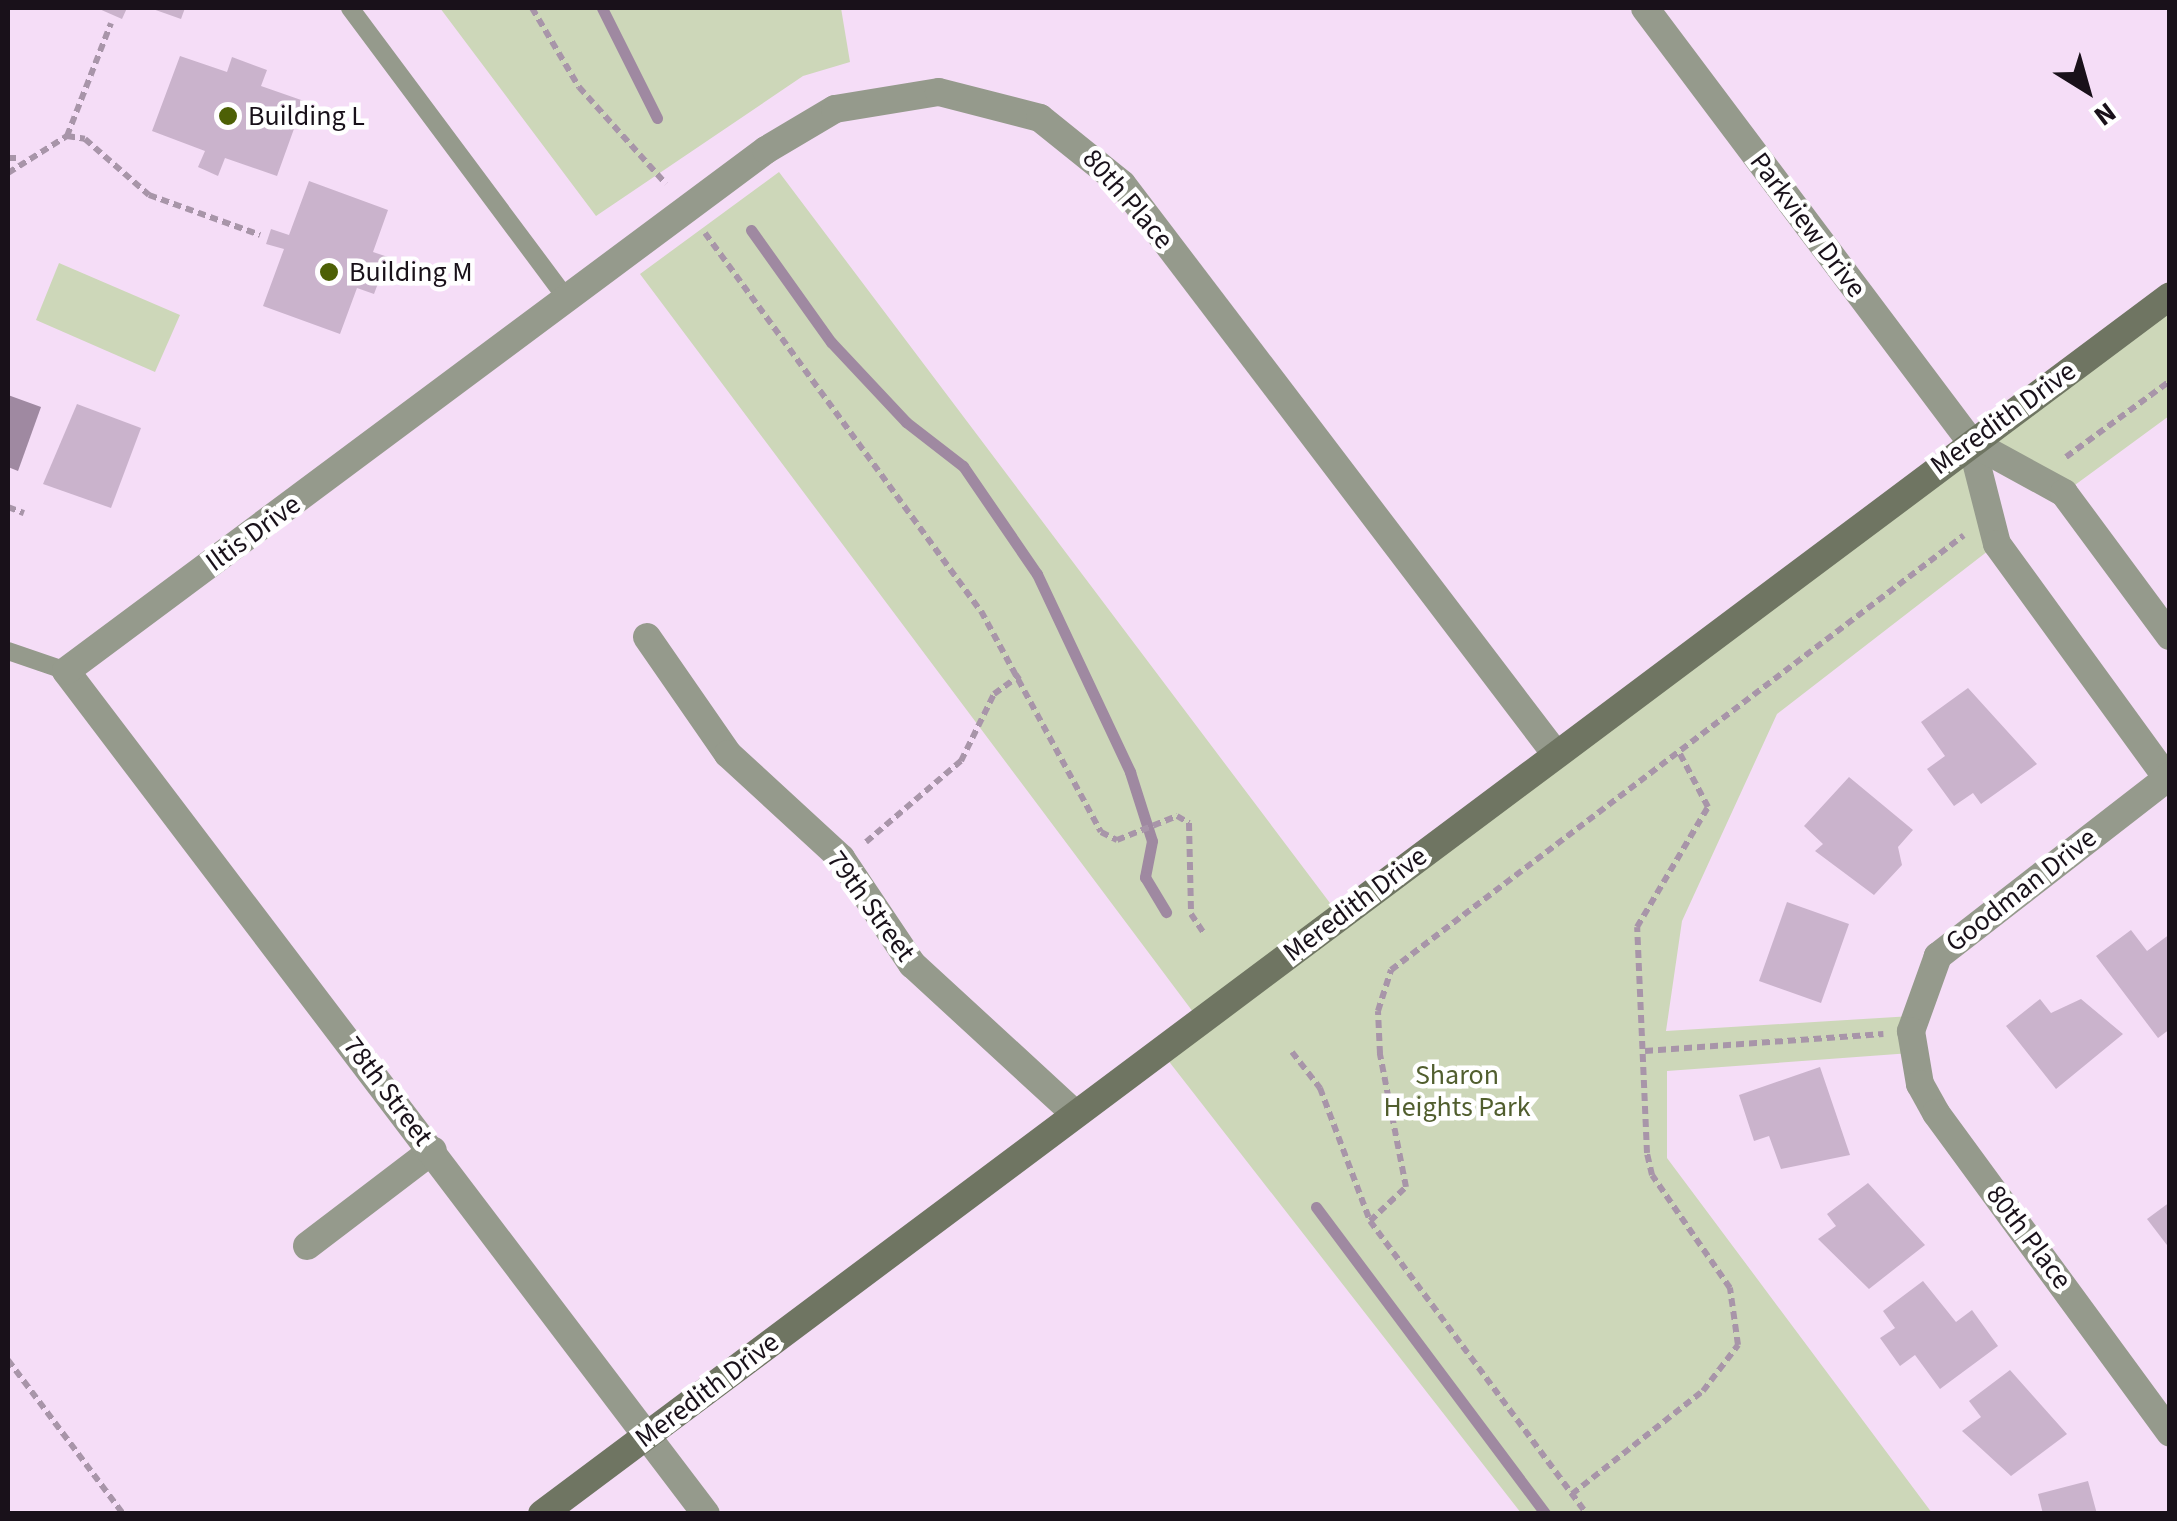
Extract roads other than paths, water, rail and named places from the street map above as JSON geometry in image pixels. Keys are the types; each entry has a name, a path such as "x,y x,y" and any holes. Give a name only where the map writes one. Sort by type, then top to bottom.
{"main road":[{"name":"Meredith Drive","path":"542,1514 1555,752 2170,296"}],"street":[{"name":"Parkview Drive","path":"1645,8 1971,442 1997,544 2168,779"},
{"name":"80th Place","path":"440,394 686,209 835,109 886,95 991,100 1070,137 1122,184 1555,752"},
{"name":"Iltis Drive","path":"66,671 440,394"},
{"name":"Parkview Drive","path":"1971,442 2064,493 2170,636"},
{"name":"79th Street","path":"647,637 728,754 842,860 912,964 1075,1114"},
{"name":"78th Street","path":"66,671 706,1514"},
{"name":"Goodman Drive","path":"1911,1032 1938,956 2168,779"},
{"name":"80th Place","path":"1911,1032 1920,1084 1936,1113 2168,1424"},
{"path":"306,1246 433,1150"}],"lane":[{"path":"350,8 567,299"},
{"path":"8,651 66,671"}],"waterway":[{"path":"602,8 657,118"},
{"path":"751,230 831,342 906,422 963,466 1037,574 1130,772 1152,841 1145,877 1166,912"},
{"path":"1316,1207 1546,1514"}],"place":[{"name":"Building L","path":"228,116"},
{"name":"Building M","path":"329,272"}],"park label":[{"name":"Sharon Heights Park","path":"1457,1091"}]}
